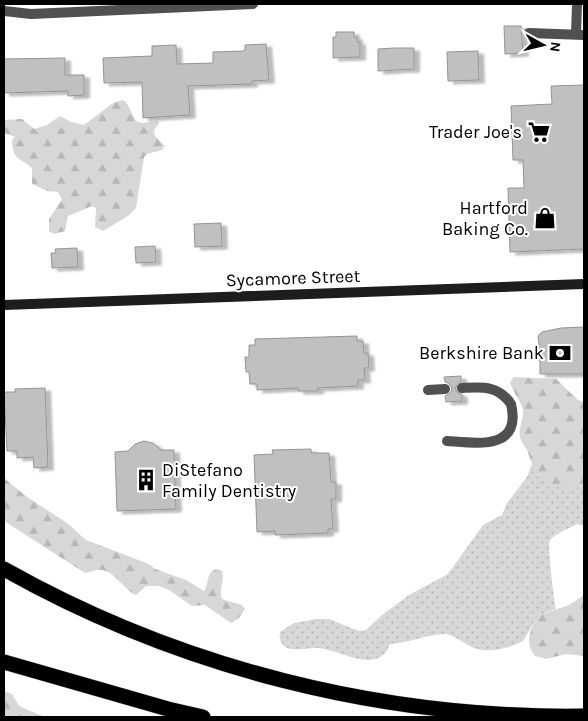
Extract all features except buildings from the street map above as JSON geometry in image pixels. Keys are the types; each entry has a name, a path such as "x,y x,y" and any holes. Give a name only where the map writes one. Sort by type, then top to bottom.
{"highway":[{"path":"4,569 55,597 148,638 211,660 286,682 418,706 499,714 584,716"},
{"path":"4,662 168,710 203,717"}],"street":[{"path":"4,11 31,14 253,4"},
{"path":"529,33 580,35 577,4"},
{"name":"Sycamore Street","path":"4,305 584,284"},
{"path":"447,442 492,443 503,437 511,422 511,404 498,391 484,387 462,388"},
{"path":"428,390 445,389"}],"green space":[{"path":"122,100 126,102 136,121 142,123 158,121 159,124 154,130 155,136 165,146 162,150 147,154 144,157 136,208 128,216 103,231 95,227 96,208 92,206 68,216 65,231 54,234 49,231 49,219 62,199 58,192 47,191 32,184 32,168 15,155 12,140 15,137 4,133 4,120 22,119 34,129 47,125 60,116 71,122 84,125 113,103"},
{"path":"514,377 556,379 578,400 584,402 584,485 569,489 555,486 543,477 533,465 520,437 523,410 510,382"},
{"path":"532,464 548,480 562,487 577,488 584,485 584,526 577,524 550,540 552,584 556,609 538,616 523,641 496,650 481,650 450,635 438,634 390,644 384,654 377,659 368,660 358,659 327,649 292,649 284,646 280,639 280,632 294,623 329,619 359,631 366,630 382,615 409,595 448,574 483,525 502,515 507,503 527,477"},
{"path":"4,478 27,497 67,523 86,540 149,564 155,569 186,580 204,591 209,575 213,570 222,571 222,599 242,605 245,609 239,618 231,623 205,605 192,606 169,590 159,586 146,586 136,595 108,572 97,570 85,573 4,521"},
{"path":"584,595 584,656 566,654 546,659 535,656 530,647 529,636 538,616 569,605"},
{"path":"4,691 12,694 19,706 45,717 4,717"}],"place":[{"name":"Trader Joe's","path":"539,132"},
{"name":"Hartford Baking Co.","path":"545,218"},
{"name":"Berkshire Bank","path":"560,353"},
{"name":"DiStefano Family Dentistry","path":"146,480"}]}
